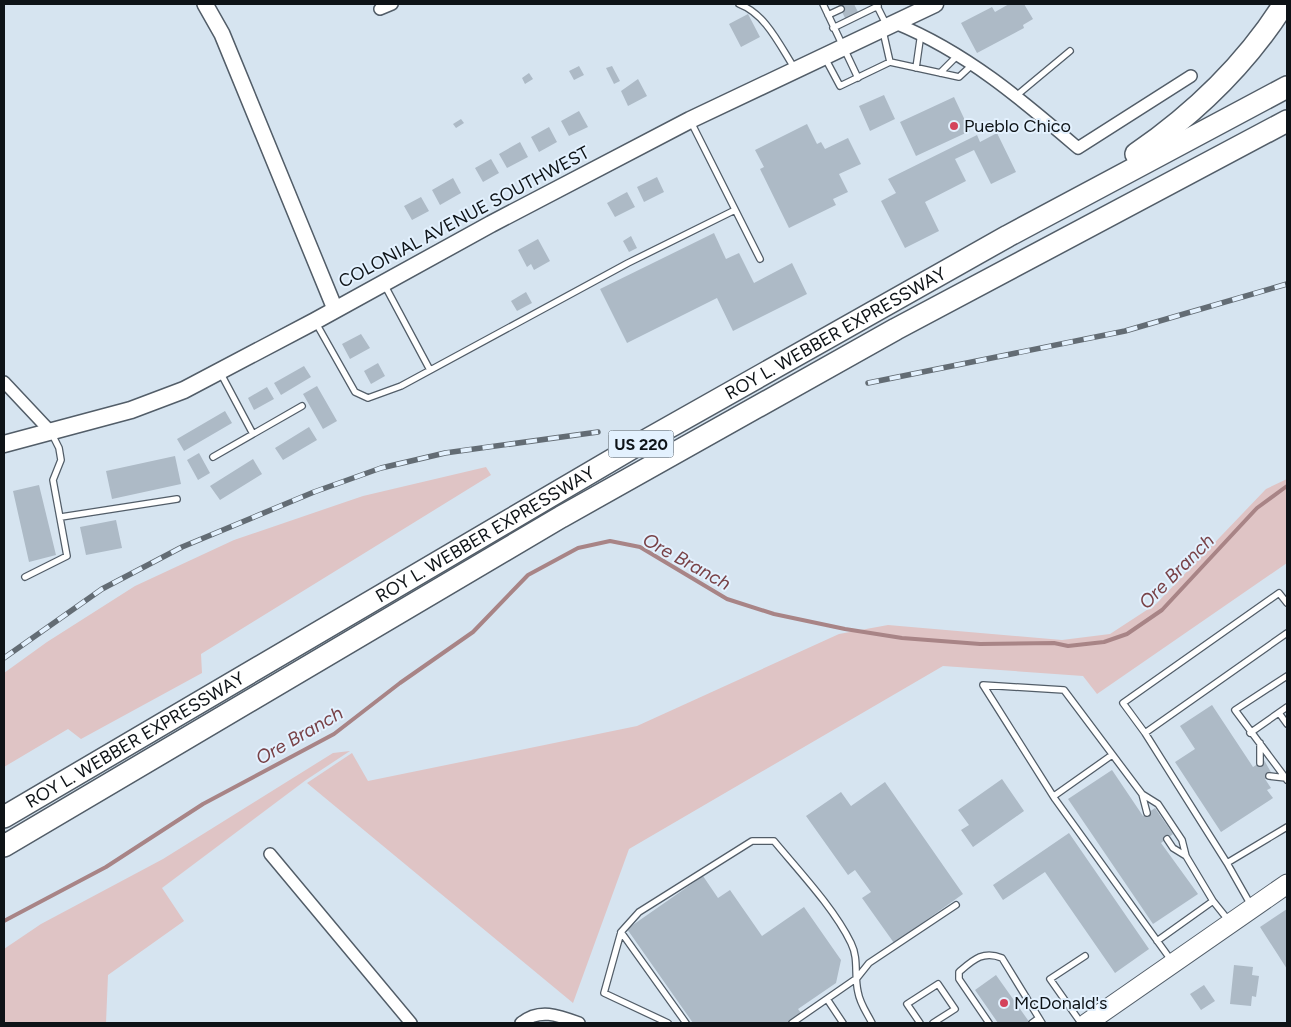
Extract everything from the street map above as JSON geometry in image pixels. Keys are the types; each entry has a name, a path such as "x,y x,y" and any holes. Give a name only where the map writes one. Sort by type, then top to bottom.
{"highway":[{"path":"1008,236 1060,200 1129,160 1166,134 1226,78 1252,48 1284,4"},
{"name":"ROY L. WEBBER EXPRESSWAY","path":"4,817 529,507 1008,236 1287,88"},
{"name":"ROY L. WEBBER EXPRESSWAY","path":"4,846 569,513 896,329 1287,121"}],"main road":[{"name":"COLONIAL AVENUE SOUTHWEST","path":"4,444 52,432 164,398 220,372 383,282 690,120 929,5"},
{"path":"1087,1023 1287,884"}],"street":[{"path":"205,4 226,43 335,309"},
{"path":"380,9 392,4"},
{"path":"888,26 921,33 959,54 1016,96 1078,148 1191,76"},
{"path":"4,382 52,432"},
{"path":"270,854 411,1023"},
{"path":"521,1023 529,1017 539,1014 579,1023"}],"lane":[{"path":"739,4 755,13 768,27 796,69"},
{"path":"822,4 858,78"},
{"path":"833,28 877,5 888,26 890,62"},
{"path":"828,15 841,9"},
{"path":"916,68 921,33"},
{"path":"1016,96 1070,51"},
{"path":"940,73 959,54"},
{"path":"824,56 840,86 890,62 960,78 973,64"},
{"path":"690,120 760,259"},
{"path":"315,321 355,392 368,398 384,393 430,370 628,263 735,210"},
{"path":"383,282 430,370"},
{"path":"220,372 253,434"},
{"path":"213,457 302,406"},
{"path":"25,577 68,556 53,477 61,460 59,448 52,432"},
{"path":"61,517 178,499"},
{"path":"1253,908 1227,863 1145,733 1123,703 1279,593 1287,603"},
{"path":"1145,733 1287,633"},
{"path":"1287,676 1235,710 1250,733 1260,743 1287,779"},
{"path":"1174,964 1054,796 983,685 1064,690 1142,794 1158,804 1182,840 1186,856 1213,901 1231,924"},
{"path":"1250,733 1287,707"},
{"path":"1279,713 1287,724"},
{"path":"1260,743 1260,763"},
{"path":"1054,796 1112,754"},
{"path":"1268,776 1287,779"},
{"path":"1142,794 1147,813"},
{"path":"1227,863 1287,826"},
{"path":"1167,839 1173,848 1186,856"},
{"path":"668,1023 604,993 621,932 639,912 752,841 774,841 815,889 851,942 856,955 861,1003 872,1023"},
{"path":"1157,941 1213,901"},
{"path":"792,1023 857,978 869,963 956,905"},
{"path":"621,932 686,1023"},
{"path":"989,1023 959,979 959,972 980,955 994,955 1002,958 1041,1021 1032,1023"},
{"path":"1081,1023 1050,979 1085,956"},
{"path":"920,1023 907,1004 938,984 955,1009 933,1023"},
{"path":"827,999 843,1023"}],"shaded area":[{"path":"486,467 491,475 201,654 202,673 81,739 68,729 4,767 4,673 47,642 135,586 234,540 363,496"},
{"path":"1287,479 1287,563 1097,694 1083,676 943,666 629,849 573,1003 307,783 352,753 368,781 637,726 839,634 888,625 1062,640 1110,634 1156,604 1266,489"},
{"path":"350,751 306,780 162,888 184,921 108,975 106,1023 4,1023 4,949 41,924 163,859 333,753"}],"building":[{"path":"838,4 854,4 859,14 846,20"},
{"path":"1009,4 1024,4 1033,19 1023,25 1024,28 977,53 961,23 992,7 995,12"},
{"path":"748,14 760,37 741,47 729,24"},
{"path":"579,66 584,75 574,80 569,71"},
{"path":"612,66 620,81 614,84 606,68"},
{"path":"529,73 533,79 525,84 522,78"},
{"path":"638,79 647,96 628,106 621,91"},
{"path":"884,95 895,119 870,131 859,106"},
{"path":"954,97 970,131 916,156 900,122"},
{"path":"579,111 588,127 569,136 561,121"},
{"path":"461,119 464,123 456,128 453,124"},
{"path":"807,124 817,144 821,142 825,149 848,138 861,164 839,174 848,192 833,199 836,205 789,228 760,169 764,167 755,150"},
{"path":"549,127 557,142 539,152 531,137"},
{"path":"997,133 1016,172 991,184 974,150 955,159 966,181 925,202 939,231 905,248 881,201 896,193 888,179 977,135 980,142"},
{"path":"520,142 528,157 507,168 499,154"},
{"path":"491,159 499,173 483,182 475,168"},
{"path":"657,177 664,192 644,202 637,187"},
{"path":"453,178 461,193 440,205 432,190"},
{"path":"627,192 635,207 615,217 607,203"},
{"path":"421,197 429,211 412,220 404,206"},
{"path":"714,233 726,259 739,253 754,283 792,263 807,294 733,331 717,298 627,343 600,289"},
{"path":"631,236 637,248 629,252 623,241"},
{"path":"538,239 550,261 534,270 531,264 527,267 518,250"},
{"path":"526,292 532,303 517,311 511,301"},
{"path":"361,334 370,348 350,359 342,344"},
{"path":"378,363 385,376 371,384 364,371"},
{"path":"304,366 311,377 281,395 274,383"},
{"path":"317,386 337,421 323,429 303,394"},
{"path":"267,387 274,399 254,410 248,398"},
{"path":"225,411 232,423 184,451 177,439"},
{"path":"309,427 317,440 283,460 275,448"},
{"path":"199,453 210,473 198,480 187,460"},
{"path":"175,456 181,484 112,499 106,471"},
{"path":"253,459 262,474 220,500 210,486"},
{"path":"39,485 56,555 29,562 13,491"},
{"path":"116,520 122,548 86,555 80,527"},
{"path":"1212,705 1253,767 1264,760 1272,774 1265,779 1271,788 1267,790 1273,798 1221,832 1175,762 1195,749 1180,726"},
{"path":"1112,770 1143,816 1155,808 1173,834 1161,843 1198,894 1153,924 1068,799"},
{"path":"1002,779 1024,811 973,847 961,830 969,825 958,810"},
{"path":"885,782 963,894 894,943 862,898 871,892 855,870 848,875 806,816 841,792 851,806"},
{"path":"1069,833 1149,949 1115,973 1045,872 1003,900 993,885"},
{"path":"703,876 718,898 730,890 762,936 804,907 841,960 836,983 798,1009 801,1013 787,1023 693,1023 627,929"},
{"path":"1287,909 1287,969 1260,927"},
{"path":"1234,965 1253,967 1252,975 1259,976 1256,997 1252,996 1251,1006 1230,1004"},
{"path":"996,975 1030,1023 998,1023 975,990"},
{"path":"1204,985 1215,1001 1201,1010 1190,994"}],"waterway":[{"name":"Ore Branch","path":"4,921 106,867 203,804 334,734 400,683 473,632 528,575 578,548 610,541 640,547 727,599 774,614 845,629 902,638 980,644 1054,643 1068,646 1104,642 1127,634 1162,610 1257,508 1287,486"}],"railway":[{"path":"868,383 1125,331 1287,284"},
{"path":"4,658 102,589 182,547 314,492 381,468 445,453 598,432"}],"place":[{"name":"Pueblo Chico","path":"954,126"},
{"name":"McDonald's","path":"1004,1003"}]}
